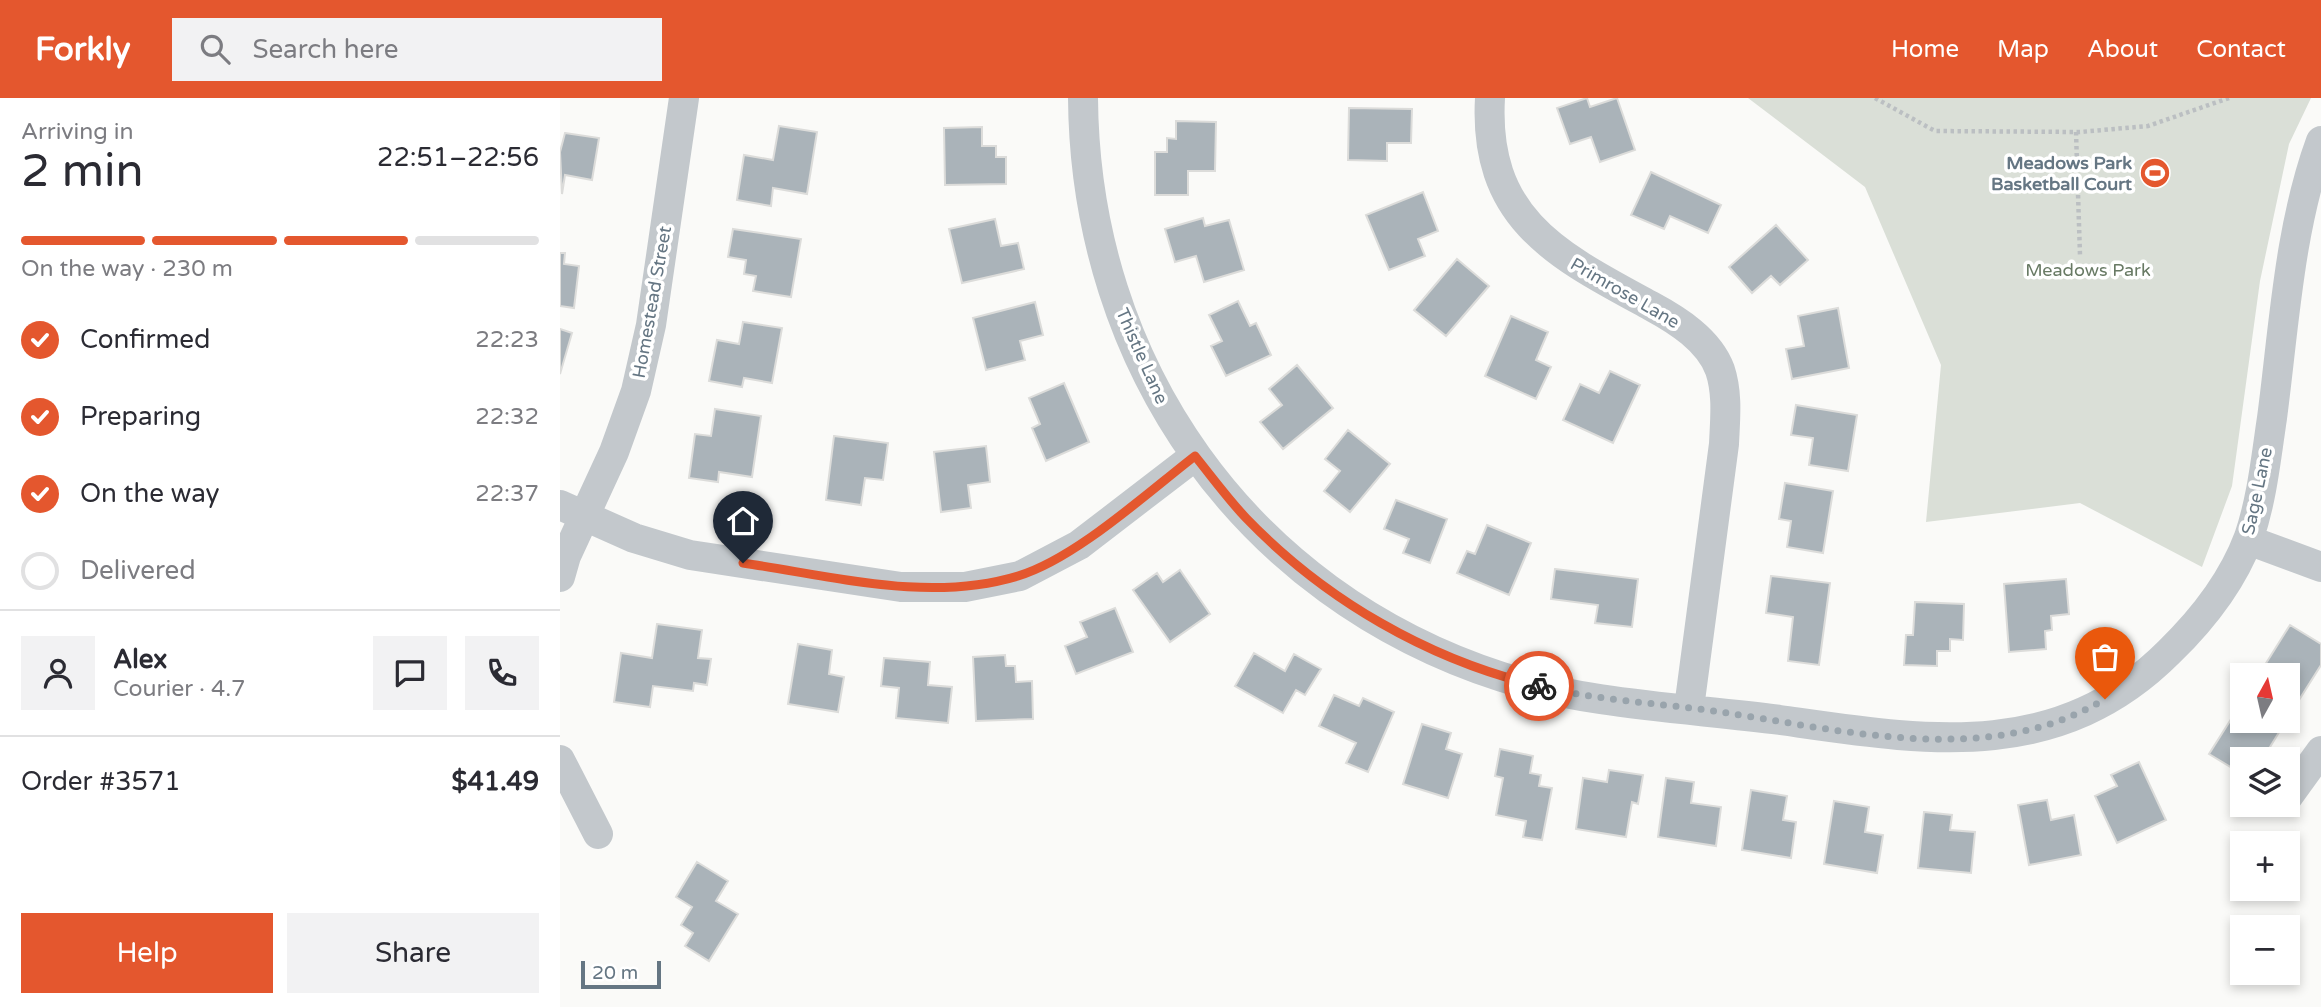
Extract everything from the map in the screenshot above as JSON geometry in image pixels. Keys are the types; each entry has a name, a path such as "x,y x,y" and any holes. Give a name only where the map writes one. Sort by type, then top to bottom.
{"street":[{"name":"Homestead Street","path":"560,577 572,510 614,452 636,391 651,325 684,98"},
{"name":"Thistle Lane","path":"1083,98 1083,139 1091,204 1122,320 1153,391 1195,456 1246,517 1317,582 1404,635 1446,656 1504,678 1605,698 1689,708"},
{"name":"Primrose Lane","path":"1490,98 1493,146 1503,183 1519,213 1541,239 1569,261 1677,320 1701,341 1719,369 1726,405 1724,444 1689,708"},
{"name":"Sage Lane","path":"1689,708 1897,737 1949,739 1995,736 2036,729 2084,712 2125,687 2166,656 2224,586 2248,540 2264,471 2297,237 2315,174 2321,141"},
{"path":"572,510 634,538 690,555 901,587 965,587 1020,576 1079,545 1195,456"},
{"path":"2248,540 2321,567"},
{"path":"2300,781 2321,751"},
{"path":"560,761 598,834"}],"path":[{"path":"1875,98 1935,131 2076,132 2148,126 2229,98"},
{"path":"2076,132 2080,255"}],"green space":[{"name":"Meadows Park","path":"1748,98 2311,98 2289,144 2260,281 2232,486 2202,567 2080,503 1926,522 1941,365 1865,187"}],"building":[{"path":"1587,98 1590,107 1617,98 1635,150 1600,162 1591,137 1570,144 1557,108"},
{"path":"1349,108 1412,109 1411,143 1387,143 1387,161 1348,160"},
{"path":"1176,121 1216,122 1215,171 1188,171 1188,195 1155,195 1155,152 1167,152 1167,138 1176,139"},
{"path":"779,126 817,132 807,194 773,188 771,206 737,200 744,155 773,160"},
{"path":"982,127 982,146 996,146 996,157 1006,157 1006,184 945,185 944,128"},
{"path":"565,133 599,138 592,180 565,175 562,194 560,152"},
{"path":"1651,172 1721,205 1708,233 1670,216 1664,229 1631,215"},
{"path":"1423,192 1438,231 1418,239 1425,256 1389,270 1366,215"},
{"path":"1203,218 1205,226 1229,220 1244,270 1204,282 1196,256 1175,262 1165,229"},
{"path":"995,219 1001,246 1018,243 1024,269 962,283 949,229"},
{"path":"1776,225 1808,260 1780,285 1771,276 1752,293 1729,267"},
{"path":"733,229 801,239 791,297 753,291 756,276 744,274 746,260 728,257"},
{"path":"560,253 565,253 564,264 579,266 574,308 560,306"},
{"path":"1457,259 1489,286 1446,336 1414,310"},
{"path":"1238,301 1250,326 1256,323 1271,355 1226,376 1211,346 1222,341 1209,315"},
{"path":"1035,302 1043,335 1020,341 1025,360 986,370 973,318"},
{"path":"1838,308 1849,368 1792,379 1786,349 1804,346 1798,316"},
{"path":"1511,316 1548,332 1536,360 1551,367 1536,399 1485,376"},
{"path":"743,322 782,328 772,383 744,378 742,387 709,381 717,340 739,344"},
{"path":"560,329 572,333 560,374"},
{"path":"1297,365 1333,408 1283,449 1260,422 1282,405 1269,389"},
{"path":"1610,371 1640,385 1613,443 1563,420 1580,384 1599,393"},
{"path":"1064,383 1089,442 1046,461 1032,428 1040,424 1029,398"},
{"path":"1796,405 1857,415 1848,471 1809,465 1813,438 1791,435"},
{"path":"715,409 761,416 752,477 719,472 718,482 689,478 695,434 711,436"},
{"path":"1348,430 1390,464 1350,512 1324,491 1340,471 1325,459"},
{"path":"834,436 888,443 883,480 865,478 861,505 826,500"},
{"path":"986,446 990,482 968,485 971,508 941,512 934,452"},
{"path":"1785,483 1833,491 1823,553 1787,547 1791,521 1779,519"},
{"path":"1396,500 1447,519 1430,563 1403,553 1409,539 1384,529"},
{"path":"1487,525 1531,543 1509,595 1457,573 1467,551 1475,554"},
{"path":"1555,569 1638,579 1632,627 1595,623 1598,605 1551,599"},
{"path":"1180,570 1210,614 1170,642 1133,590 1157,573 1163,582"},
{"path":"1771,576 1830,583 1819,665 1788,661 1793,617 1766,613"},
{"path":"2066,579 2069,614 2051,616 2052,630 2045,631 2046,649 2009,652 2004,584"},
{"path":"1915,602 1964,604 1963,640 1950,639 1950,651 1937,651 1937,666 1904,665 1906,635 1913,635"},
{"path":"1115,608 1133,652 1076,674 1065,646 1087,637 1080,622"},
{"path":"657,624 702,630 698,658 711,659 707,685 694,683 693,691 653,686 650,707 614,702 621,653 652,658"},
{"path":"2290,625 2321,644 2321,665 2300,698 2300,663 2266,663"},
{"path":"798,644 832,650 829,674 844,677 838,712 788,704"},
{"path":"1254,653 1285,671 1294,654 1321,669 1305,695 1296,690 1283,713 1235,686"},
{"path":"1005,655 1006,666 1015,666 1016,682 1032,681 1033,719 976,721 973,657"},
{"path":"884,658 930,662 928,685 952,687 948,723 896,718 899,688 881,686"},
{"path":"1334,695 1359,706 1363,698 1394,712 1368,772 1346,763 1356,743 1319,726"},
{"path":"2230,721 2230,733 2279,733 2270,747 2230,747 2230,767 2209,754"},
{"path":"1422,724 1451,733 1446,749 1462,754 1448,798 1403,784"},
{"path":"1500,749 1533,756 1530,773 1541,775 1539,786 1552,788 1542,840 1523,837 1526,821 1496,815 1503,778 1495,776"},
{"path":"2139,762 2166,820 2117,843 2095,796 2117,786 2111,775"},
{"path":"1609,770 1643,775 1638,804 1632,802 1626,837 1576,829 1583,778 1607,782"},
{"path":"1666,778 1694,782 1691,803 1721,807 1716,846 1658,837"},
{"path":"1751,790 1787,796 1783,820 1796,822 1791,858 1742,850"},
{"path":"2047,800 2051,820 2074,815 2081,855 2029,865 2018,805"},
{"path":"1834,801 1869,807 1865,832 1883,835 1877,873 1824,864"},
{"path":"1924,812 1952,815 1950,830 1975,832 1971,873 1918,868"},
{"path":"697,862 728,881 716,901 738,914 709,961 685,946 693,933 681,925 692,907 676,897"}],"way so far":[{"path":"1539,686 1605,698 1897,737 1949,739 1995,736 2036,729 2084,712 2105,699"}],"place":[{"name":"Meadows Park Basketball Court","path":"2155,173"}],"route":[{"path":"743,563 901,587 965,587 1020,576 1079,545 1195,456 1246,517 1317,582 1404,635 1446,656 1504,678 1539,686"}]}
